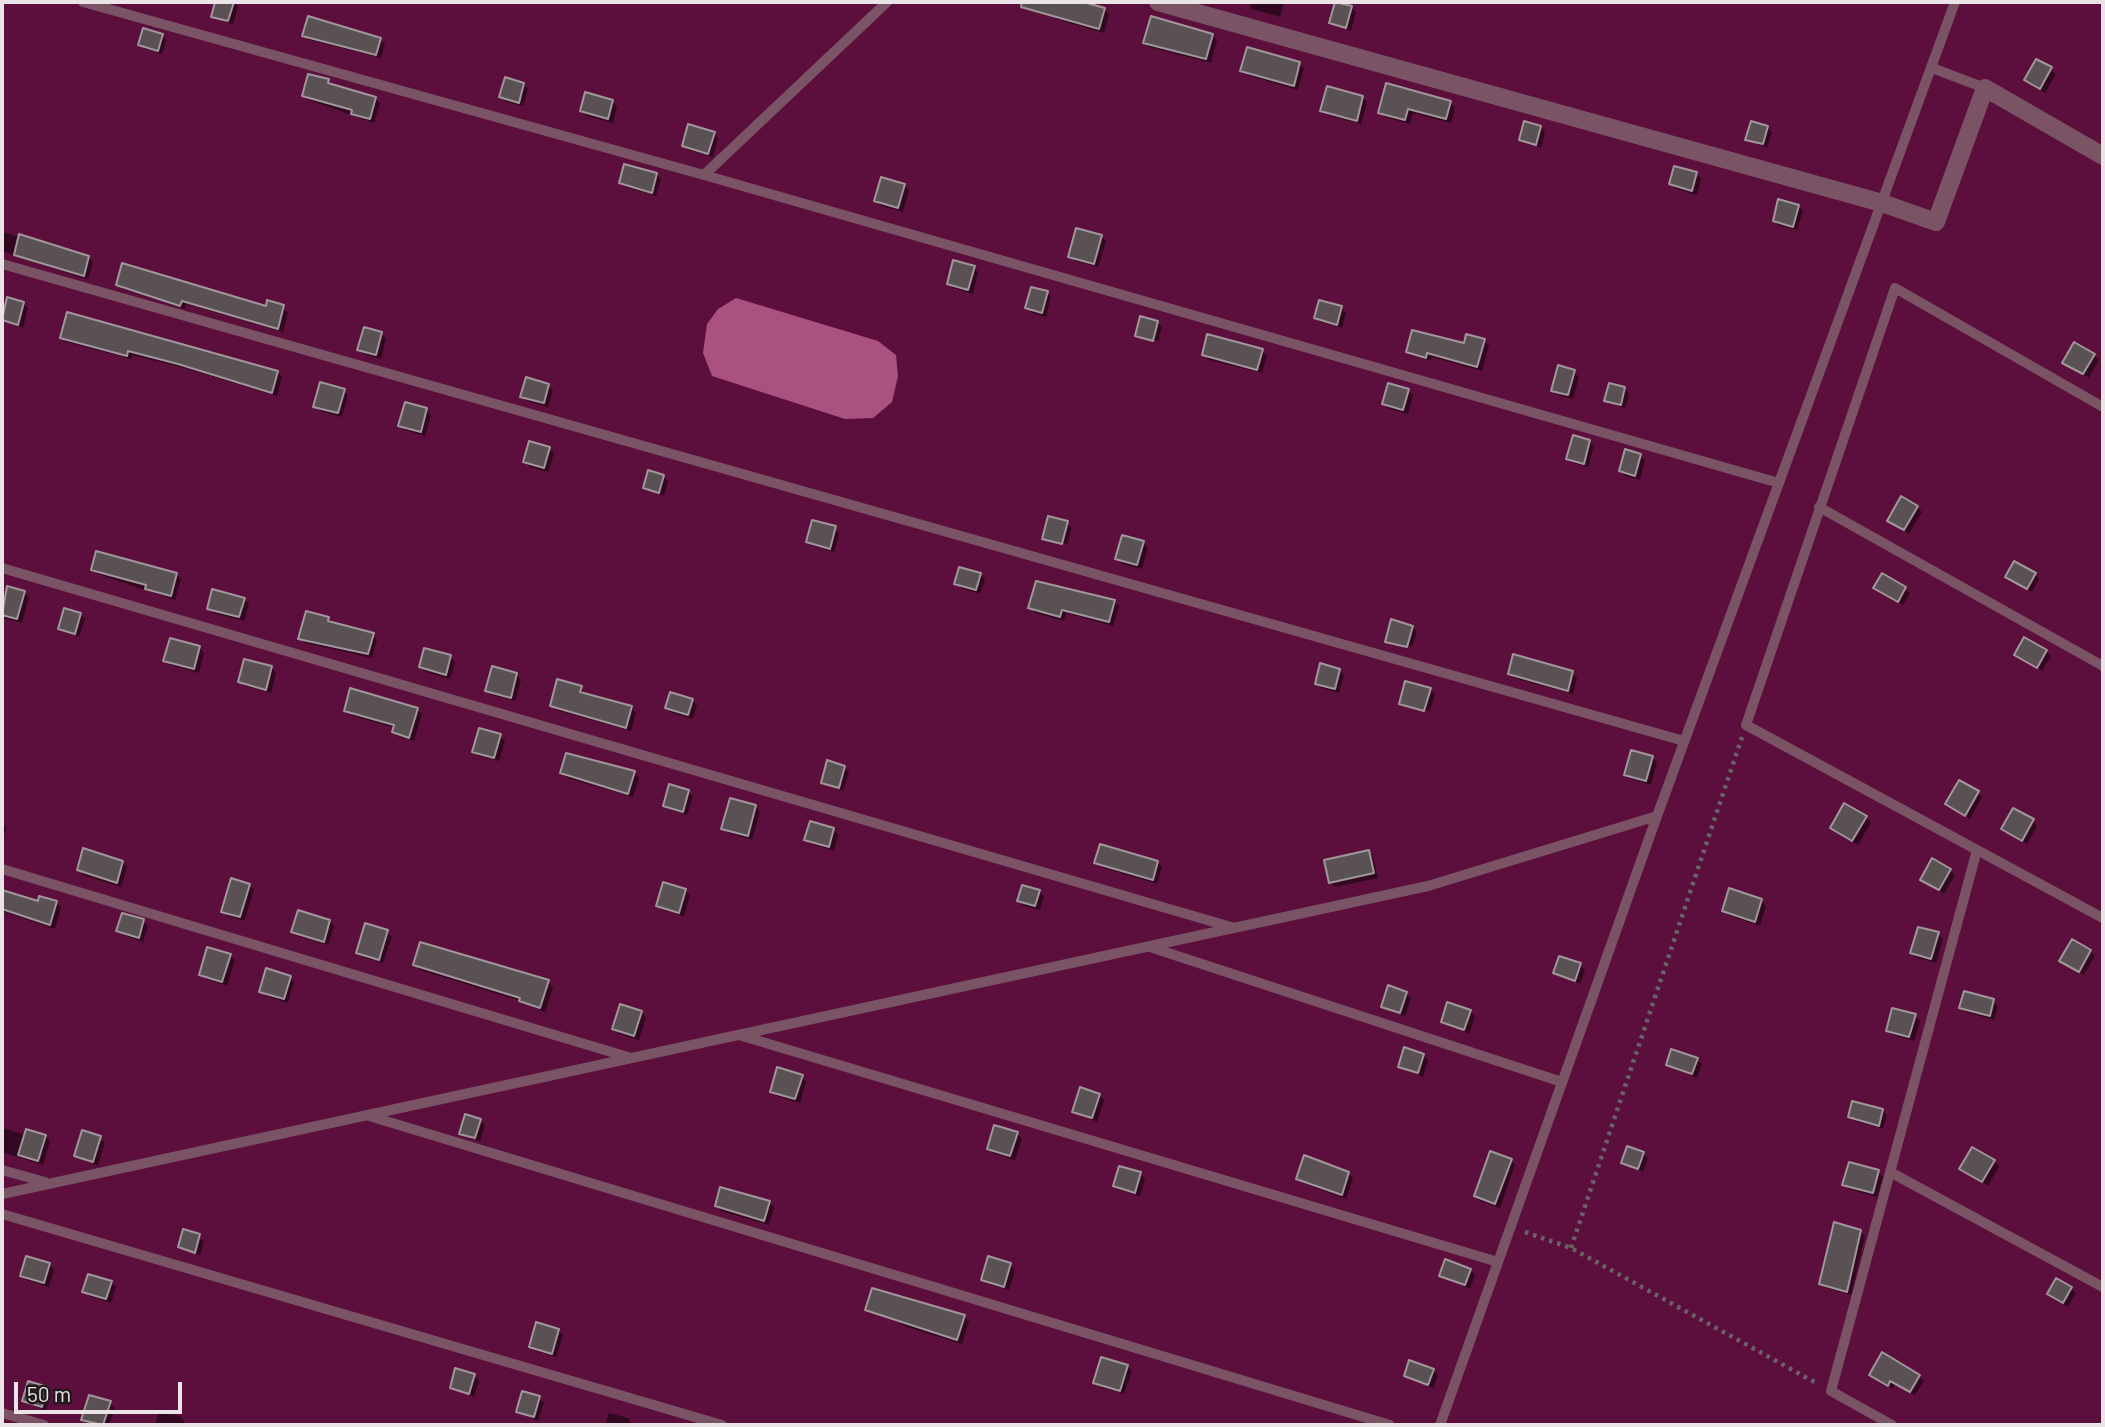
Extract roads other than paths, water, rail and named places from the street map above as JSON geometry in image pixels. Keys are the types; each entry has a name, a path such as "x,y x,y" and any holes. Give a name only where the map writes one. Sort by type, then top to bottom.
{"street":[{"path":"1158,2 1882,203 1936,222 1985,88 2103,156"}],"lane":[{"path":"83,2 704,175 1779,483"},
{"path":"704,175 887,2"},
{"path":"1440,1425 1684,741 1955,2"},
{"path":"1931,68 1985,88"},
{"path":"2,264 1684,741"},
{"path":"2103,407 1895,288 1746,726 2103,918"},
{"path":"1819,508 2103,666"},
{"path":"2,568 1234,928"},
{"path":"2,1194 1428,886 1657,816"},
{"path":"1892,1425 1831,1391 1977,850"},
{"path":"2,869 631,1058"},
{"path":"1148,947 1562,1082"},
{"path":"738,1035 1498,1262"},
{"path":"365,1115 1390,1425"},
{"path":"2,1170 49,1183"},
{"path":"1890,1172 2103,1287"},
{"path":"2,1214 722,1425"},
{"path":"2,1413 44,1425"}]}
